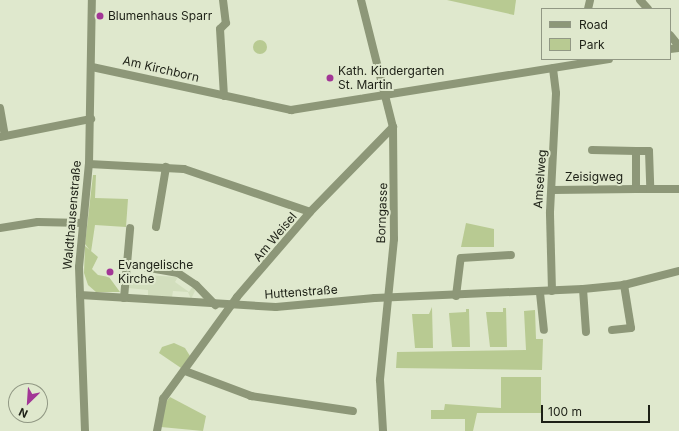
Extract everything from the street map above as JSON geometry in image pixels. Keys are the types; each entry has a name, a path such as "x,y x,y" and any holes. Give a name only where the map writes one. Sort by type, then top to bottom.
{"street":[{"name":"Waldthausenstraße","path":"85,431 80,295 83,223 89,164 91,119 92,0"},
{"path":"223,0 226,23 220,29 224,96"},
{"name":"Borngasse","path":"361,0 393,127 395,209 380,380 383,431"},
{"path":"640,0 647,8"},
{"path":"671,36 679,47"},
{"name":"Am Kirchborn","path":"92,67 285,110 598,60"},
{"name":"Amselweg","path":"552,291 552,190 556,93 553,68"},
{"path":"0,108 3,137 91,119"},
{"name":"Am Weisel","path":"157,431 161,402 231,306 310,212 393,127"},
{"path":"592,150 649,151 650,189"},
{"name":"Zeisigweg","path":"636,151 636,189"},
{"path":"89,164 166,167 197,172 310,212"},
{"path":"156,227 166,167"},
{"name":"Zeisigweg","path":"552,190 679,189"},
{"path":"0,228 51,222 83,223"},
{"path":"124,298 130,228"},
{"path":"456,296 462,258 511,255"},
{"path":"127,264 178,273 196,285 215,305"},
{"name":"Huttenstraße","path":"80,295 231,306 299,306 388,298 540,293 624,285 679,272"},
{"path":"612,330 631,328 624,285"},
{"path":"583,289 586,332"},
{"path":"540,293 544,330"},
{"path":"185,371 251,396 353,411"}],"shaded area":[{"path":"130,274 178,277 175,282 189,292 193,286 195,291 191,299 188,292 173,291 172,297 148,296 148,290 128,288"}],"green space":[{"path":"447,0 516,0 514,15"},
{"path":"257,40 263,40 267,44 267,50 263,54 257,54 253,50 253,44"},
{"path":"93,175 96,175 95,198 128,199 126,227 95,225 91,252 85,244"},
{"path":"466,223 494,229 494,247 461,247"},
{"path":"85,246 98,257 92,269 98,275 109,277 120,292 96,292 88,285 84,273"},
{"path":"432,307 433,348 415,348 412,314 429,314"},
{"path":"503,308 506,308 507,347 490,347 486,312 503,312"},
{"path":"466,309 469,309 470,347 452,347 449,313 466,312"},
{"path":"535,310 536,339 543,339 542,370 396,368 397,352 526,350 524,311"},
{"path":"174,343 185,348 190,356 181,368 159,353 162,347"},
{"path":"501,377 541,377 541,413 477,413 473,431 465,431 465,419 431,419 431,410 444,410 445,404 501,408"},
{"path":"170,397 206,416 203,431 161,427 165,403"}],"place":[{"name":"Blumenhaus Sparr","path":"100,16"},
{"name":"Kath. Kindergarten St. Martin","path":"330,78"},
{"name":"Evangelische Kirche","path":"110,272"}]}
